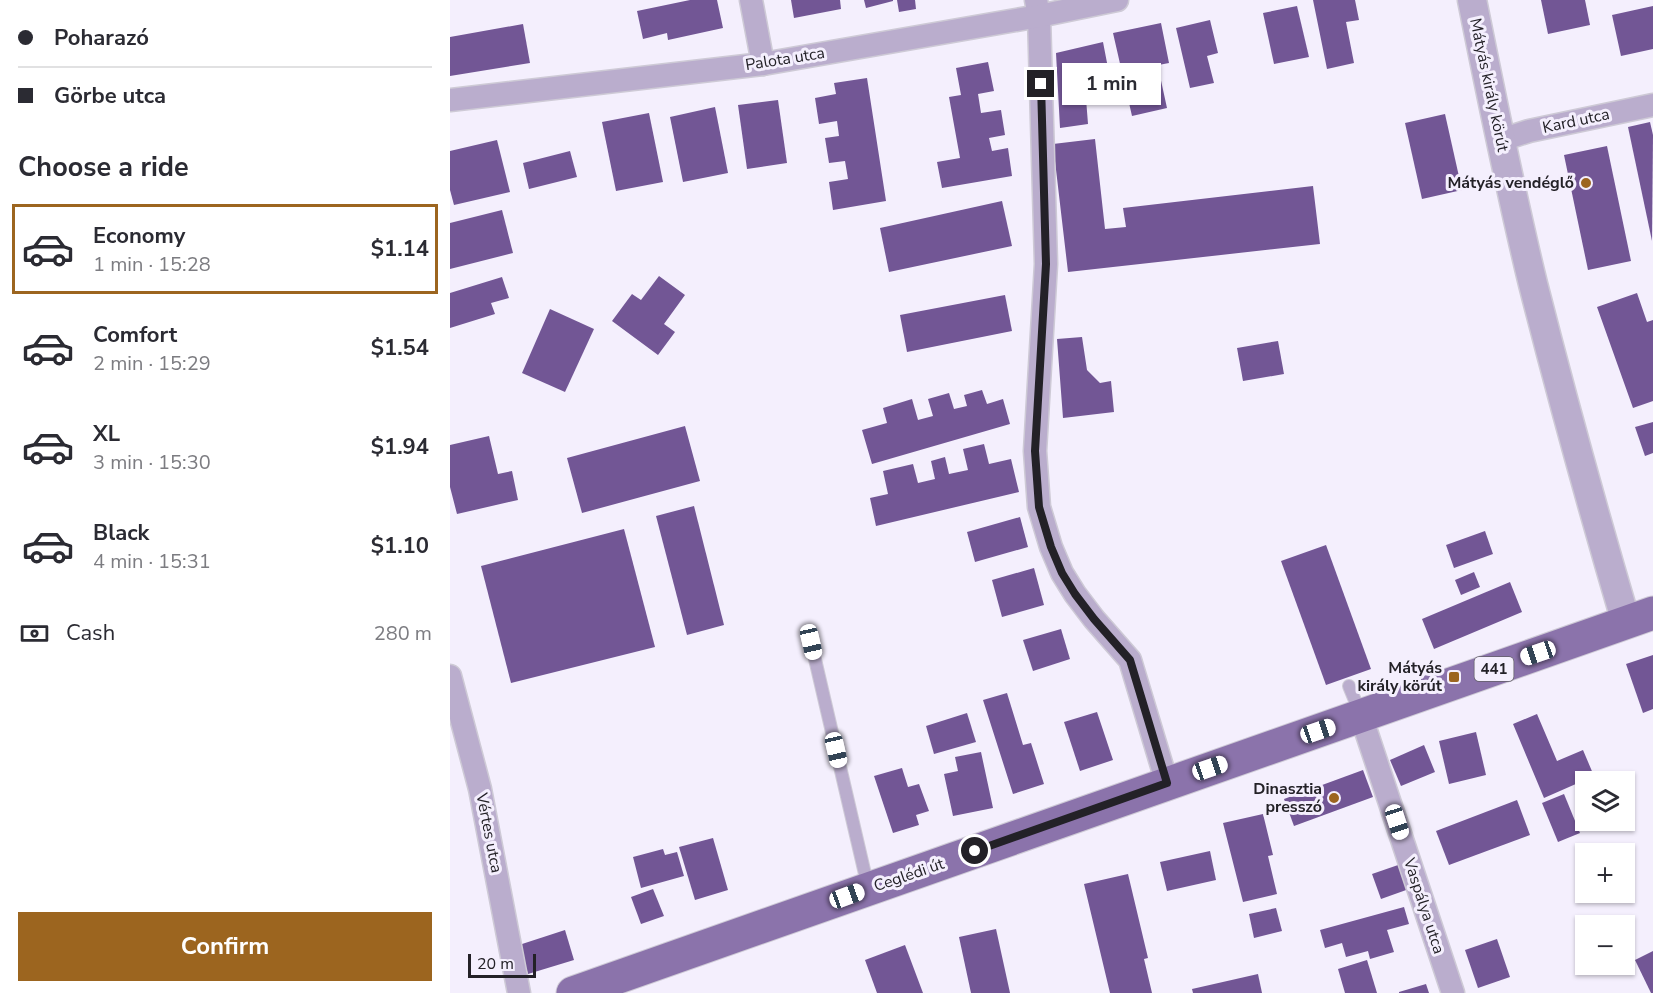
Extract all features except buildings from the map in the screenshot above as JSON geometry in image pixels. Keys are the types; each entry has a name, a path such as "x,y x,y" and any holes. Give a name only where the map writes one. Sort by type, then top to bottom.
{"main road":[{"name":"Ceglédi út","path":"573,993 1640,618"}],"street":[{"path":"751,0 763,64"},
{"name":"Palota utca","path":"450,100 763,64 1037,8 1117,0"},
{"name":"Mátyás király körút","path":"1472,0 1501,140 1547,337 1579,457 1640,618"},
{"path":"1037,8 1046,264 1035,451 1039,507 1051,547 1066,580 1094,619 1130,660 1167,783"},
{"name":"Kard utca","path":"1501,140 1529,131 1653,105"},
{"name":"Vértes utca","path":"450,676 480,789 519,993"},
{"name":"Vaspálya utca","path":"1361,716 1454,993"}],"lane":[{"path":"811,642 868,889"},
{"path":"1349,686 1361,716"}],"place":[{"name":"Mátyás vendéglő","path":"1586,183"},
{"name":"Mátyás király körút","path":"1454,677"},
{"name":"Dinasztia presszó","path":"1334,798"}],"route":[{"path":"975,851 1167,783 1130,660 1094,619 1062,573 1051,547 1039,507 1035,451 1046,264 1041,84"}]}
